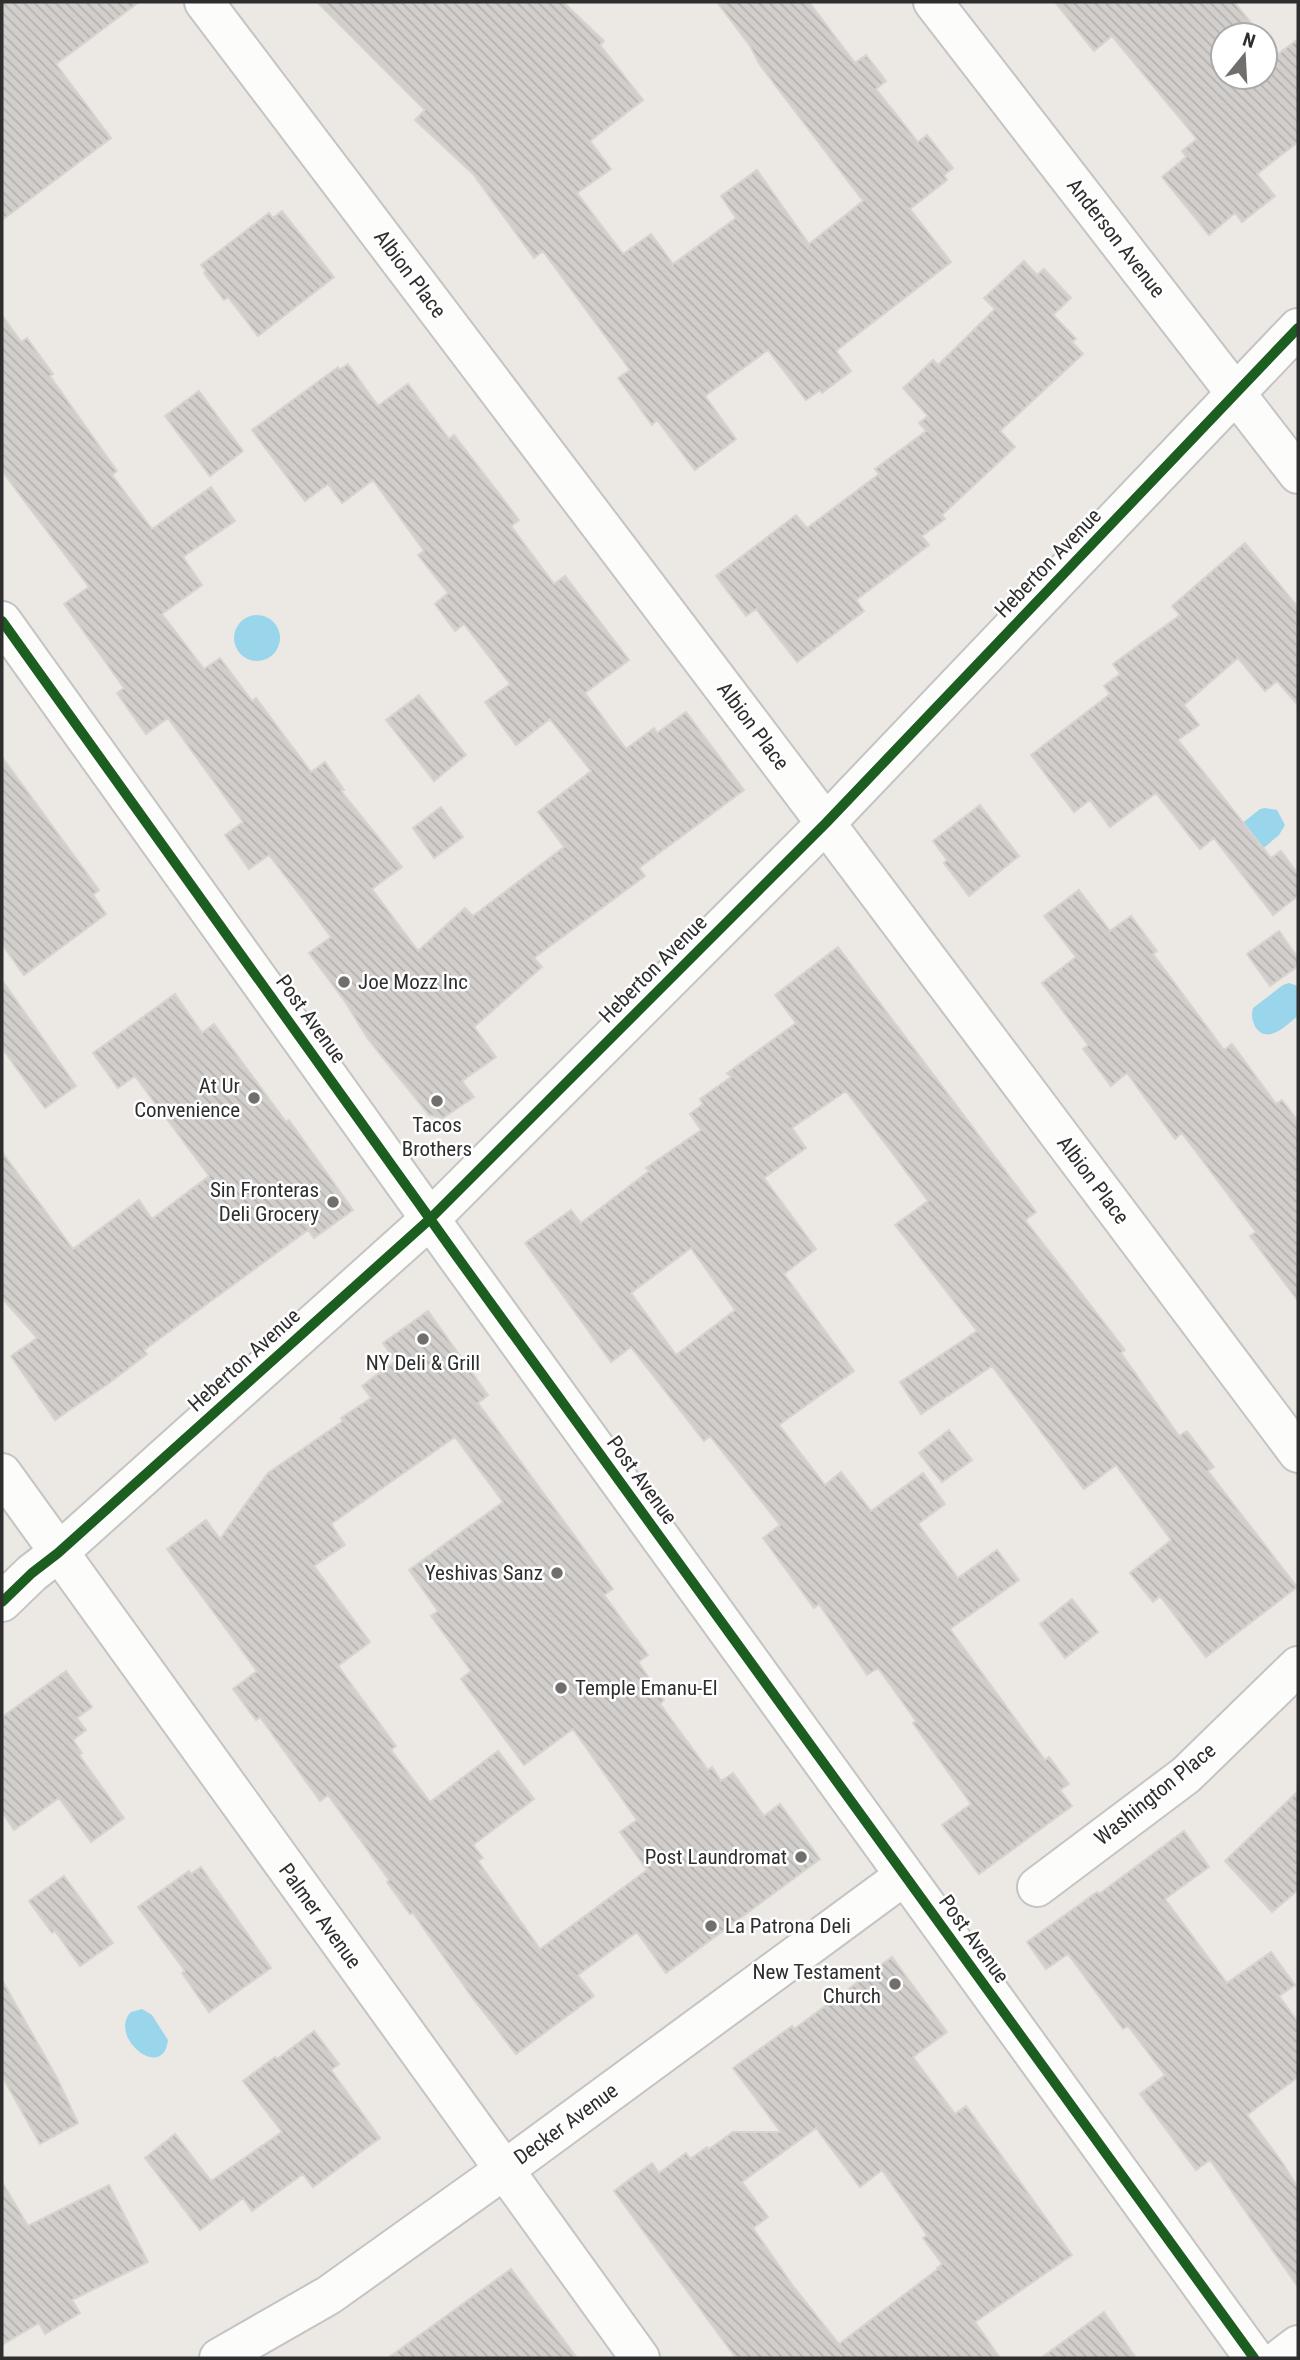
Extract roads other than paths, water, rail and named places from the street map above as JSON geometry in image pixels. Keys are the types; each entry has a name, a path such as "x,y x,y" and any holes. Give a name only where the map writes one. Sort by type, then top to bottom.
{"street":[{"name":"Albion Place","path":"204,2 826,823 1298,1453"},
{"name":"Anderson Avenue","path":"933,2 1298,474"},
{"name":"Heberton Avenue","path":"2,1602 430,1219 826,823 1298,328"},
{"name":"Post Avenue","path":"2,621 430,1219 1255,2358"},
{"name":"Palmer Avenue","path":"2,1473 640,2358"},
{"name":"Washington Place","path":"1037,1887 1186,1775 1298,1666"},
{"name":"Decker Avenue","path":"219,2358 329,2295 904,1876"},
{"path":"1281,2358 1298,2345"}],"water":[{"path":"257,615 273,622 280,638 273,654 257,661 241,654 234,638 241,622"},
{"path":"1265,808 1277,810 1285,825 1279,835 1260,851 1240,825"},
{"path":"1289,983 1298,986 1298,1016 1274,1033 1259,1032 1252,1018 1253,1008"},
{"path":"142,2009 152,2015 168,2040 164,2052 157,2057 139,2051 126,2033 125,2022 131,2012"}],"place":[{"name":"Joe Mozz Inc","path":"344,982"},
{"name":"At Ur Convenience","path":"254,1098"},
{"name":"Tacos Brothers","path":"437,1101"},
{"name":"Sin Fronteras Deli Grocery","path":"333,1202"},
{"name":"NY Deli & Grill","path":"423,1339"},
{"name":"Yeshivas Sanz","path":"557,1573"},
{"name":"Temple Emanu-El","path":"561,1688"},
{"name":"Post Laundromat","path":"801,1857"},
{"name":"La Patrona Deli","path":"711,1926"},
{"name":"New Testament Church","path":"895,1984"}]}
